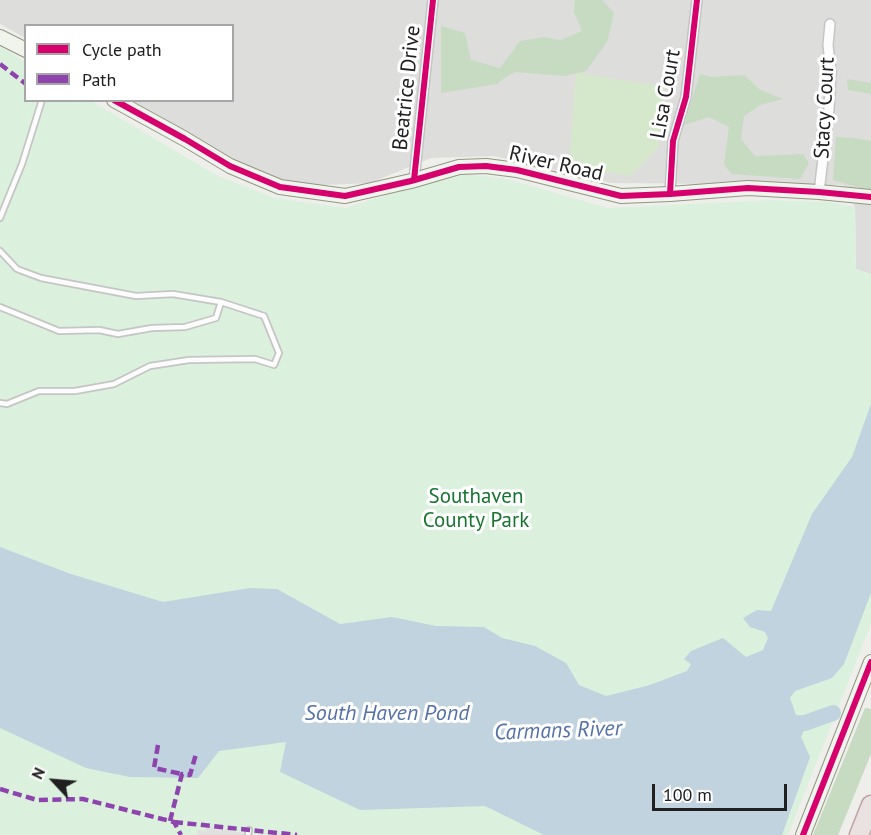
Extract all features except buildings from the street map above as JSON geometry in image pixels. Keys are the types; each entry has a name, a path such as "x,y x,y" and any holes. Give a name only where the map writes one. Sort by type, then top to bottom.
{"highway":[{"path":"859,835 871,805"}],"street":[{"name":"Beatrice Drive","path":"414,180 433,0"},
{"name":"Lisa Court","path":"670,194 673,141 686,97 697,0"},
{"name":"Stacy Court","path":"819,192 829,109 830,24"},
{"path":"0,37 24,49"},
{"name":"River Road","path":"118,102 230,166 280,187 345,196 414,180 459,166 486,166 517,170 621,196 748,188 871,197"},
{"path":"803,835 871,662"}],"lane":[{"path":"0,218 22,164 41,102"},
{"path":"0,251 17,269 41,278 136,296 173,294 221,302 264,316 279,353 274,365 255,359 189,360 150,366 114,384 75,391 39,391 7,404 0,403"},
{"path":"0,307 59,331 99,330 118,334 152,328 185,327 216,318 221,302"}],"shaded area":[{"path":"0,0 871,0 871,274 856,269 855,207 843,185 612,183 494,156 431,158 370,183 300,186 237,165 134,102 234,102 234,24 24,24 24,37 0,24"},
{"path":"207,826 253,835 197,835 198,830 205,831"}],"green space":[{"path":"575,0 602,0 614,13 607,42 586,71 565,76 515,72 497,84 441,93 441,26 465,33 471,60 500,68 520,41 544,37 560,40 582,31 574,12"},
{"name":"Southaven County Park","path":"0,46 24,61 24,102 93,102 218,176 275,198 346,208 410,187 465,174 507,179 608,208 769,200 828,202 855,207 856,269 871,274 871,624 788,835 0,835"},
{"path":"576,73 665,87 658,148 630,176 569,166"},
{"path":"700,74 711,77 744,75 759,89 783,99 760,105 744,116 741,139 755,156 803,154 809,163 800,179 732,174 724,165 729,127 709,117 684,125"},
{"path":"847,79 871,83 871,94 848,90"},
{"path":"836,137 871,141 871,189 833,180"},
{"path":"865,708 871,709 871,754 838,835 813,835"}],"water":[{"name":"South Haven Pond","path":"871,404 871,593 844,664 832,678 795,691 790,698 796,715 802,717 807,729 801,737 810,757 782,835 544,835 485,806 360,810 280,772 286,742 219,751 198,778 130,777 86,768 0,728 0,547 71,574 163,602 250,588 277,589 340,624 392,617 436,626 484,627 502,638 535,646 566,663 579,685 606,696 650,685 687,671 691,664 684,659 691,651 723,638 746,657 763,650 768,638 765,632 750,627 743,618 757,610 771,611 812,514 852,457"}],"waterway":[{"name":"Carmans River","path":"783,724 805,723 833,713"}],"marked path":[{"path":"0,64 24,82"},
{"path":"158,745 154,768 182,774"},
{"path":"170,821 182,774 190,775 196,754"},
{"path":"0,789 37,800 83,799 174,822 181,835"},
{"path":"174,822 297,835"}],"cycle path":[{"path":"414,180 433,0"},
{"path":"670,194 673,141 686,97 697,0"},
{"path":"118,102 230,166 280,187 345,196 459,167 486,166 517,170 621,196 748,188 871,197"},
{"path":"803,835 871,662"}]}
